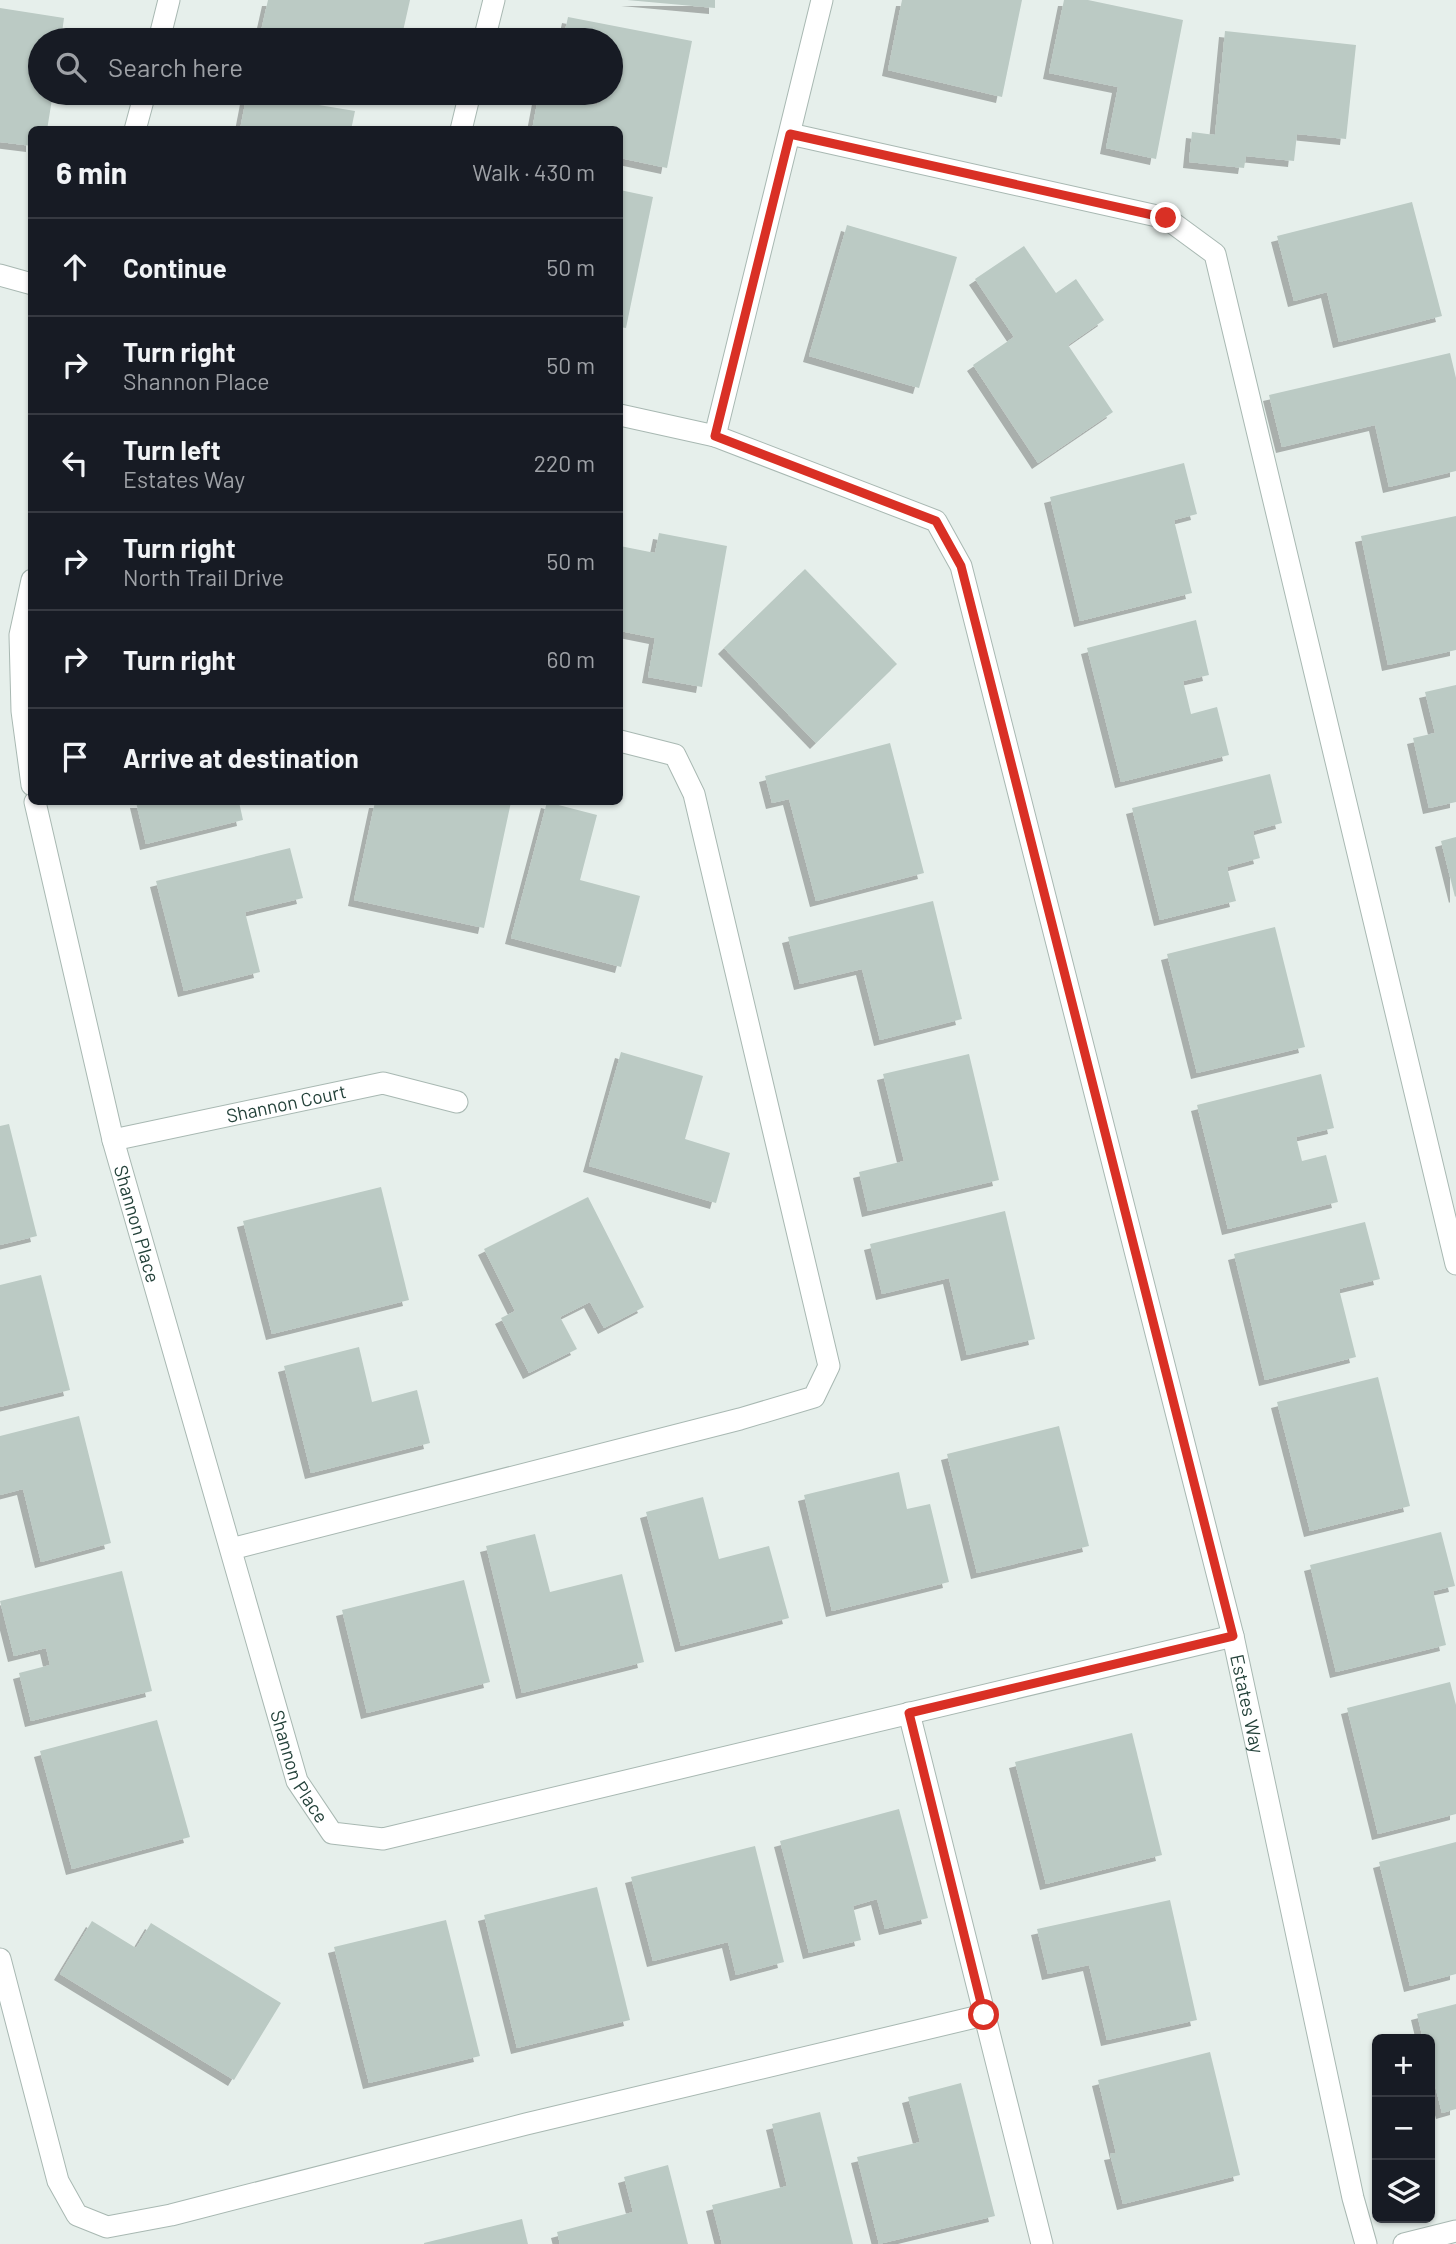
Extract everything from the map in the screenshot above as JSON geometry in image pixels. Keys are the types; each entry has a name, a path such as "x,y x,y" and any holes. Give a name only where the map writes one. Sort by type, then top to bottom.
{"street":[{"path":"162,28 170,0"},
{"path":"487,28 494,0"},
{"path":"715,436 822,0"},
{"path":"136,126 142,105"},
{"path":"462,126 467,105"},
{"path":"790,134 1166,218 1215,254 1456,1264"},
{"path":"0,275 28,283"},
{"name":"Estates Way","path":"623,416 715,436 936,521 961,566 1233,1636 1366,2244"},
{"path":"28,600 20,635 22,711 28,755"},
{"path":"231,1549 714,1426 814,1397 829,1366 694,794 675,755 623,742"},
{"name":"Shannon Place","path":"36,805 113,1140 298,1781 332,1833 383,1839 1233,1636"},
{"name":"Shannon Court","path":"113,1140 383,1083 457,1102"},
{"path":"909,1713 1042,2244"},
{"path":"0,1959 58,2181 77,2215 107,2227 171,2215 540,2120 984,2015"},
{"path":"1404,2244 1456,2231"}],"building":[{"path":"268,0 410,0 404,28 262,28"},
{"path":"627,0 715,0 715,8"},
{"path":"902,0 1022,0 1002,97 888,70"},
{"path":"1064,0 1088,0 1183,20 1156,159 1106,148 1118,87 1049,73"},
{"path":"0,8 64,18 63,28 28,28 28,105 51,105 48,126 28,126 28,146 0,142"},
{"path":"568,17 692,41 667,168 623,159 623,126 533,126 537,105 623,105 623,28 566,28"},
{"path":"1225,31 1356,45 1346,139 1297,134 1294,161 1246,156 1244,168 1189,162 1192,132 1215,135"},
{"path":"245,105 319,105 355,111 352,126 241,126"},
{"path":"623,191 653,197 626,328 623,328"},
{"path":"1412,202 1442,316 1339,342 1327,292 1294,301 1277,236"},
{"path":"847,225 957,257 919,388 809,356"},
{"path":"1024,246 1056,293 1076,279 1104,320 1068,345 1113,412 1038,463 973,365 1014,337 975,279"},
{"path":"1450,353 1456,378 1456,471 1389,487 1375,425 1282,447 1269,395"},
{"path":"1184,463 1197,514 1174,520 1192,593 1080,621 1050,497"},
{"path":"1456,516 1456,650 1388,665 1361,536"},
{"path":"659,533 727,546 702,687 648,677 655,638 623,632 623,547 655,553"},
{"path":"805,569 897,664 816,743 724,648"},
{"path":"1196,620 1209,675 1183,681 1191,714 1217,707 1229,755 1121,782 1087,648"},
{"path":"1456,685 1456,802 1429,808 1413,738 1435,733 1425,692"},
{"path":"890,743 924,873 816,901 789,799 772,803 765,776"},
{"path":"1270,774 1282,823 1253,831 1260,858 1227,867 1236,901 1160,920 1132,808"},
{"path":"137,805 240,805 243,820 146,844"},
{"path":"374,805 510,805 484,928 354,900"},
{"path":"546,805 559,805 597,815 580,880 640,896 621,967 511,938"},
{"path":"1456,837 1456,896 1455,897 1441,841"},
{"path":"290,848 303,898 245,912 260,972 184,991 156,881"},
{"path":"933,901 962,1019 880,1040 862,969 800,984 788,937"},
{"path":"1275,927 1305,1047 1197,1073 1167,954"},
{"path":"621,1052 703,1076 685,1139 730,1153 716,1203 589,1166"},
{"path":"969,1054 999,1180 868,1211 859,1172 904,1161 883,1074"},
{"path":"1321,1074 1334,1128 1296,1137 1302,1161 1326,1155 1338,1202 1228,1229 1197,1105"},
{"path":"9,1124 37,1236 0,1245 0,1126"},
{"path":"381,1187 409,1300 272,1334 243,1221"},
{"path":"588,1197 644,1307 604,1328 590,1302 560,1317 577,1349 529,1373 501,1318 515,1311 484,1249"},
{"path":"1005,1211 1035,1339 967,1355 949,1278 882,1294 870,1244"},
{"path":"1365,1222 1380,1279 1339,1289 1356,1357 1265,1380 1234,1254"},
{"path":"41,1275 70,1390 0,1407 0,1285"},
{"path":"359,1347 372,1402 417,1390 430,1443 311,1473 284,1366"},
{"path":"1378,1377 1410,1506 1310,1531 1277,1402"},
{"path":"79,1416 111,1543 41,1562 23,1489 0,1495 0,1436"},
{"path":"1059,1426 1089,1546 977,1573 947,1454"},
{"path":"899,1472 907,1509 930,1504 949,1582 832,1611 804,1495"},
{"path":"703,1497 719,1559 769,1546 789,1618 681,1646 646,1512"},
{"path":"1441,1532 1455,1586 1433,1591 1446,1645 1336,1672 1310,1565"},
{"path":"535,1534 550,1592 622,1574 644,1662 522,1693 486,1546"},
{"path":"122,1571 152,1691 31,1721 19,1673 50,1665 46,1648 14,1656 0,1601"},
{"path":"464,1580 490,1682 367,1713 342,1610"},
{"path":"1450,1682 1456,1705 1456,1814 1378,1834 1347,1708"},
{"path":"157,1720 190,1837 72,1869 40,1751"},
{"path":"1132,1733 1162,1855 1046,1884 1015,1762"},
{"path":"899,1809 928,1918 885,1929 877,1899 853,1906 861,1940 809,1953 780,1841"},
{"path":"1456,1842 1456,1974 1410,1986 1379,1862"},
{"path":"755,1846 784,1962 736,1975 728,1942 653,1961 631,1877"},
{"path":"597,1887 630,2020 517,2048 484,1915"},
{"path":"1170,1900 1197,2020 1107,2040 1089,1965 1048,1974 1037,1929"},
{"path":"446,1920 480,2056 369,2083 334,1947"},
{"path":"92,1921 136,1948 151,1923 281,2003 234,2080 60,1974"},
{"path":"1456,2004 1456,2109 1442,2113 1435,2086 1435,2034 1422,2034 1417,2014"},
{"path":"1210,2052 1240,2175 1123,2204 1110,2154 1116,2153 1098,2080"},
{"path":"961,2083 995,2216 879,2244 857,2157 920,2142 908,2097"},
{"path":"820,2112 853,2244 722,2244 712,2205 787,2186 772,2124"},
{"path":"668,2165 688,2244 560,2244 557,2232 633,2212 624,2177"},
{"path":"522,2219 528,2244 424,2244 424,2243"}],"route":[{"path":"984,2015 909,1713 1233,1636 961,566 936,521 715,436 790,134 1166,218"}]}
